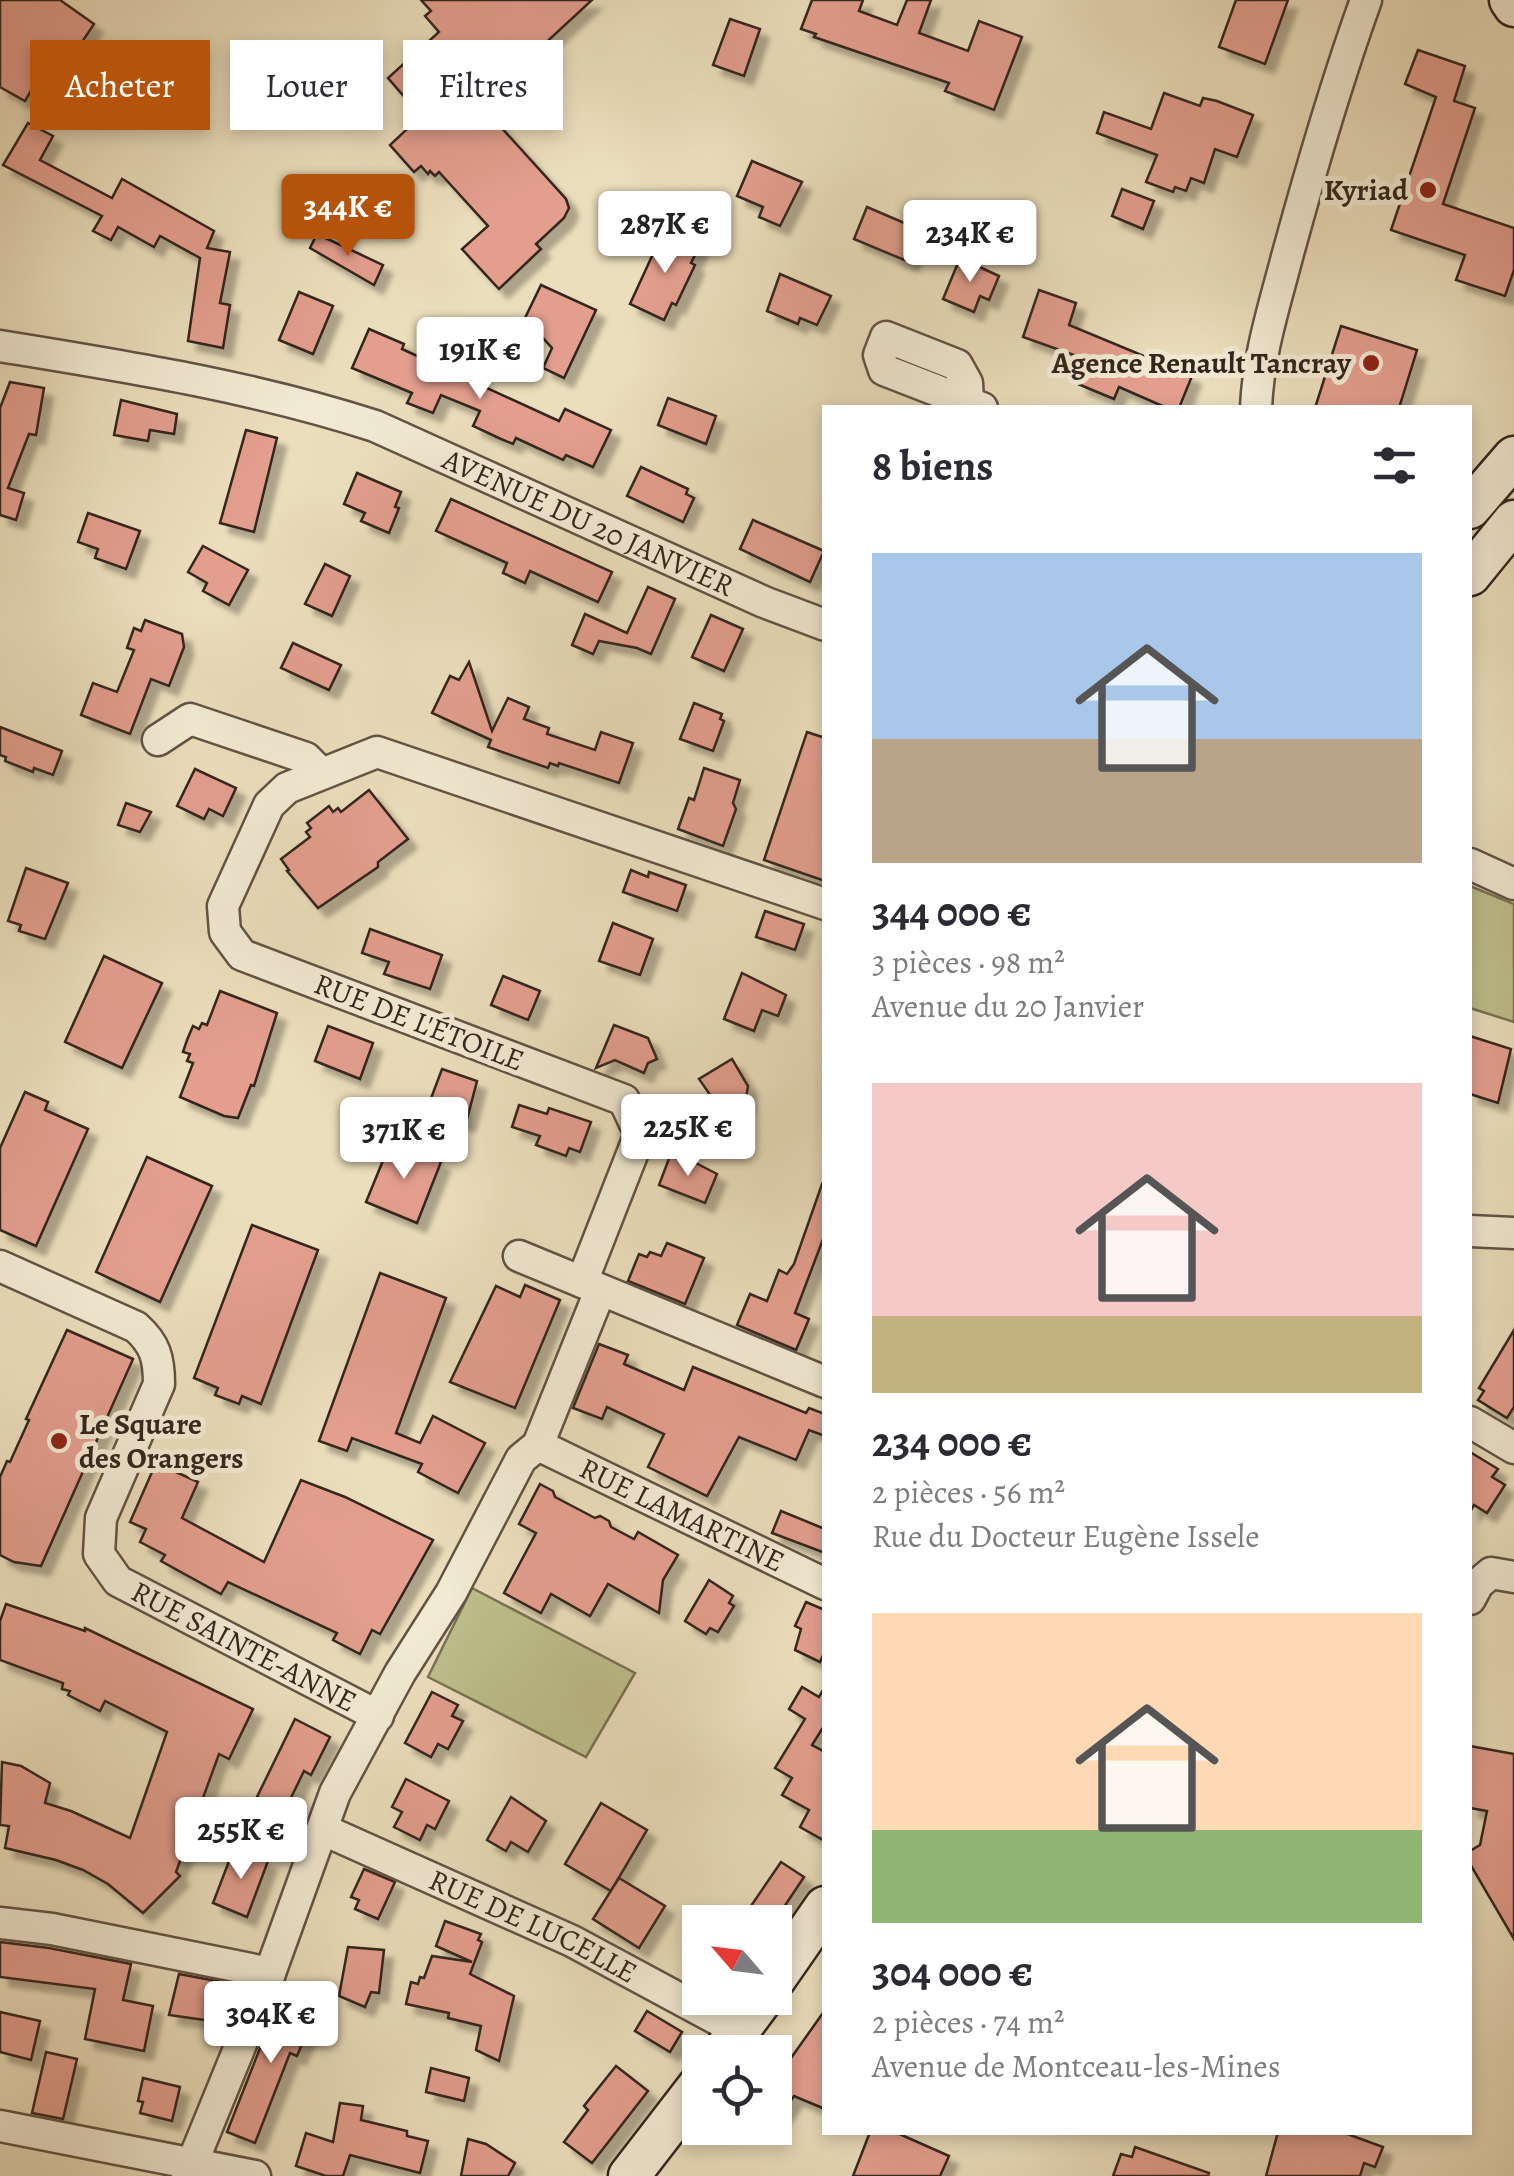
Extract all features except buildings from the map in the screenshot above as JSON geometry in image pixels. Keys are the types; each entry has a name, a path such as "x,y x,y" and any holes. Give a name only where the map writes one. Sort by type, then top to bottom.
{"main road":[{"path":"1472,506 1514,458"},
{"path":"1472,574 1514,521"},
{"path":"792,1955 822,1911"},
{"path":"629,2176 682,2107"}],"street":[{"path":"1256,405 1264,348 1328,106 1366,0"},
{"name":"AVENUE DU 20 JANVIER","path":"0,346 203,379 314,406 376,426 764,602 822,624"},
{"path":"158,740 190,718 306,758 321,773"},
{"name":"RUE DE L'ÉTOILE","path":"190,2169 270,1973 335,1793 400,1673 451,1593 521,1459 538,1445 640,1134 624,1100 242,955 225,932 222,906 269,805 287,788 377,752 822,903"},
{"path":"1472,865 1514,884"},
{"path":"1472,1230 1514,1232"},
{"path":"518,1256 822,1381"},
{"name":"RUE SAINTE-ANNE","path":"0,1266 136,1327 151,1340 159,1361 159,1384 101,1518 100,1554 118,1581 378,1716"},
{"path":"1472,1423 1514,1448"},
{"name":"RUE LAMARTINE","path":"538,1445 822,1583"},
{"path":"1472,1594 1478,1584 1502,1575"},
{"name":"RUE DE LUCELLE","path":"324,1830 572,1941 720,2035"},
{"path":"0,1923 52,1929 270,1973"},
{"path":"0,2126 190,2169 255,2176"}],"green space":[{"path":"1472,887 1514,904 1514,1022 1472,1009"},
{"path":"472,1588 635,1673 586,1757 428,1677"}],"place":[{"name":"Kyriad","path":"1428,190"},
{"name":"Agence Renault Tancray","path":"1371,363"},
{"name":"Le Square des Orangers","path":"59,1441"}]}
